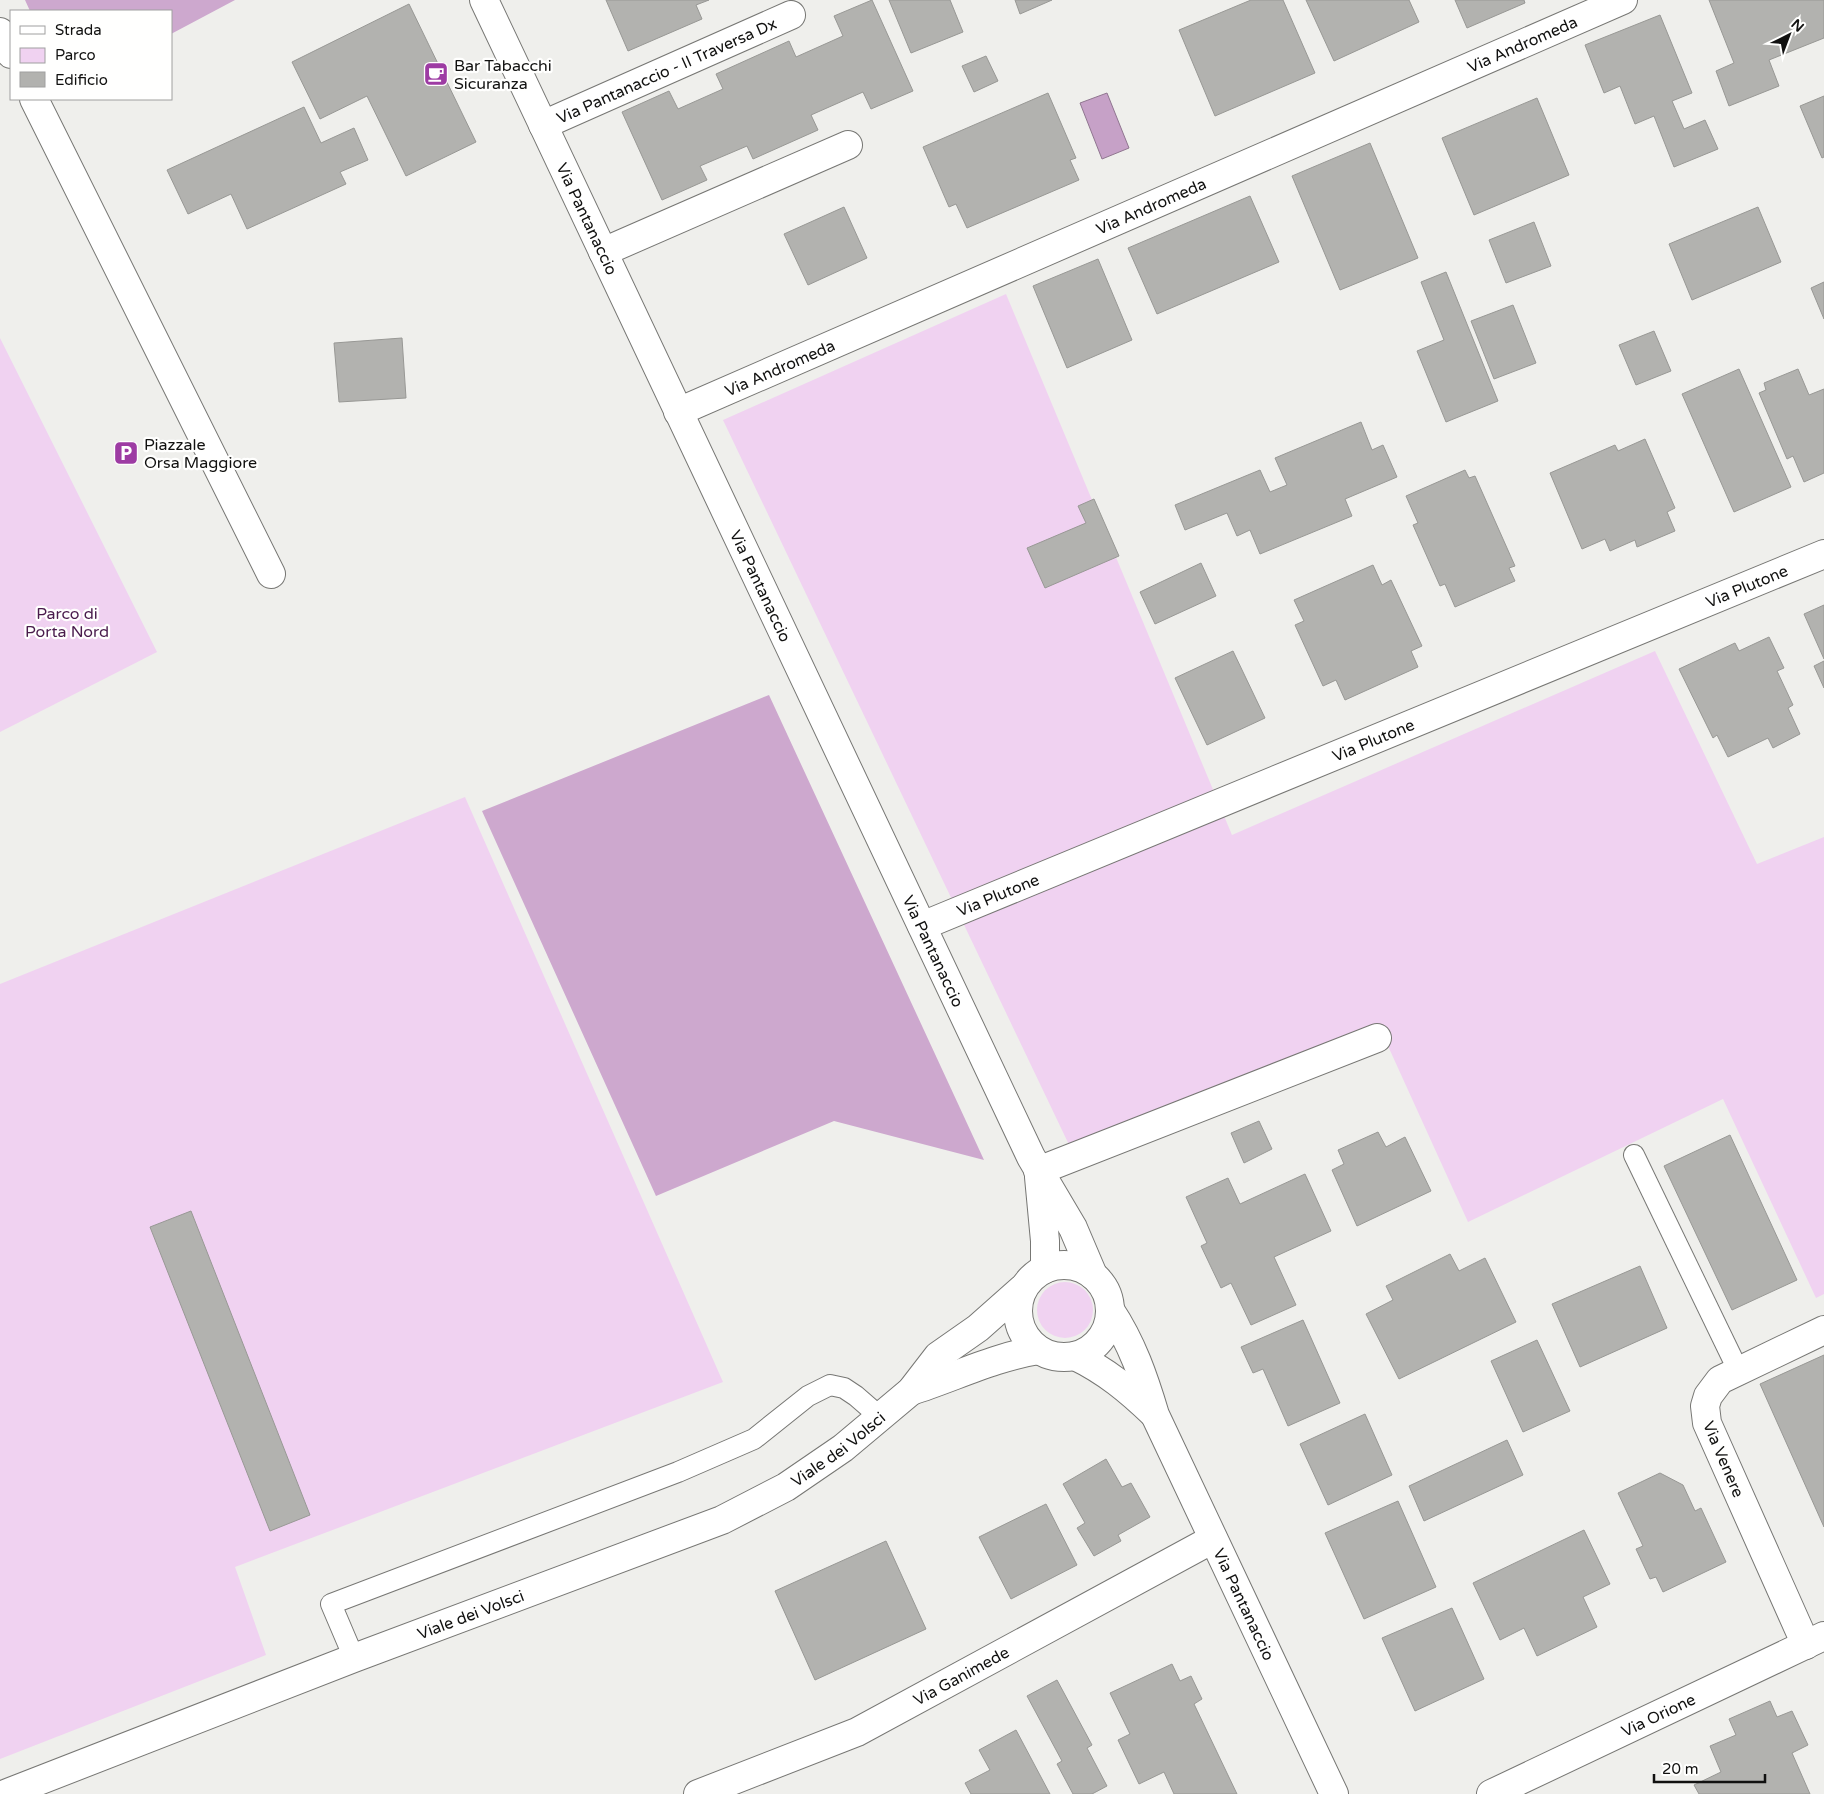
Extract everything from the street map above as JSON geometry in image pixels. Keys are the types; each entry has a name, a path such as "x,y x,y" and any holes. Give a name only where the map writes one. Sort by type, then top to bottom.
{"street":[{"name":"Via Pantanaccio","path":"484,0 1038,1171 1052,1190 1073,1228 1093,1275"},
{"name":"Via Andromeda","path":"678,412 1623,0"},
{"name":"Via Pantanaccio - II Traversa Dx","path":"543,125 791,15"},
{"path":"0,32 10,52"},
{"path":"34,100 271,574"},
{"path":"603,252 848,145"},
{"name":"Via Plutone","path":"922,926 1824,554"},
{"path":"1038,1171 1377,1038"},
{"name":"Via Pantanaccio","path":"1038,1171 1045,1232 1045,1269"},
{"path":"1057,1265 1070,1265 1093,1275 1102,1285 1108,1297 1110,1310 1108,1326 1101,1340 1089,1350 1075,1356 1062,1358 1039,1350 1029,1342 1019,1323 1018,1302 1022,1289 1032,1277 1045,1269 1057,1265"},
{"name":"Viale dei Volsci","path":"5,1794 354,1658 722,1520 786,1487 842,1448 911,1391 938,1356 978,1328 1022,1289"},
{"name":"Via Pantanaccio","path":"1110,1310 1124,1330 1142,1371 1155,1415 1334,1794"},
{"name":"Via Venere","path":"1815,1641 1705,1414 1706,1401 1720,1380 1824,1330"},
{"name":"Viale dei Volsci","path":"911,1391 951,1378 987,1362 1013,1354 1039,1350"},
{"name":"Via Pantanaccio","path":"1075,1356 1100,1369 1124,1386 1155,1415"},
{"name":"Via Ganimede","path":"698,1794 857,1732 1213,1539"},
{"name":"Via Orione","path":"1491,1794 1815,1641"}],"lane":[{"path":"1634,1155 1738,1370"},
{"path":"354,1658 330,1604 678,1472 754,1439 808,1396 830,1385 844,1388 879,1416"}],"green space":[{"path":"1006,294 1232,835 1655,651 1757,864 1824,837 1824,1294 1816,1298 1723,1099 1468,1222 1378,1024 1072,1151 723,420"},
{"name":"Parco di Porta Nord","path":"0,338 157,652 0,732"},
{"path":"465,797 723,1382 235,1567 266,1655 0,1759 0,984"},
{"path":"1059,1282 1071,1282 1081,1286 1089,1294 1093,1310 1089,1326 1081,1334 1071,1338 1059,1338 1049,1334 1041,1326 1037,1316 1037,1304 1041,1294 1049,1286"}],"shaded area":[{"path":"25,0 235,0 172,33 172,10 30,10"},
{"path":"1107,93 1129,148 1102,159 1080,103"},
{"path":"769,695 984,1160 834,1121 656,1196 482,811"}],"building":[{"path":"606,0 709,0 696,5 702,19 628,51"},
{"path":"872,0 913,91 871,109 863,92 811,115 818,130 753,159 747,146 700,166 707,180 662,200 622,112 669,91 678,109 723,89 716,74 789,41 796,57 843,36 834,16"},
{"path":"889,0 950,0 963,32 911,53"},
{"path":"1015,0 1052,0 1020,14"},
{"path":"1251,0 1283,0 1315,73 1215,116 1179,30"},
{"path":"1306,0 1409,0 1419,22 1334,61"},
{"path":"1455,0 1524,0 1525,3 1467,28"},
{"path":"1709,0 1824,0 1824,38 1769,60 1779,86 1729,106 1716,71 1734,63"},
{"path":"409,4 476,142 406,176 367,96 320,119 292,62"},
{"path":"1660,15 1692,93 1672,101 1684,129 1705,120 1718,149 1674,167 1654,116 1635,124 1620,86 1604,93 1585,45"},
{"path":"986,56 998,81 974,92 962,66"},
{"path":"1048,93 1076,158 1070,160 1079,180 967,228 956,204 949,207 923,147"},
{"path":"1824,96 1824,157 1822,158 1800,106"},
{"path":"1537,98 1569,175 1474,215 1442,138"},
{"path":"304,107 321,143 354,128 368,160 340,172 346,184 247,229 231,194 188,214 167,170"},
{"path":"1370,143 1418,258 1340,290 1292,176"},
{"path":"1250,196 1279,262 1157,314 1128,248"},
{"path":"844,207 867,258 808,285 784,234"},
{"path":"1758,207 1781,262 1692,300 1669,244"},
{"path":"1534,222 1551,266 1506,283 1489,240"},
{"path":"1098,259 1132,340 1067,368 1033,286"},
{"path":"1446,272 1498,401 1446,422 1417,351 1444,340 1421,282"},
{"path":"1824,282 1824,319 1811,288"},
{"path":"1513,305 1536,363 1494,379 1471,321"},
{"path":"1654,331 1671,371 1636,385 1619,345"},
{"path":"402,338 406,398 339,402 334,343"},
{"path":"1739,369 1791,487 1734,512 1682,394"},
{"path":"1798,369 1809,395 1824,389 1824,473 1804,482 1793,456 1787,459 1759,393 1766,390 1764,383"},
{"path":"1361,422 1372,450 1383,445 1397,477 1345,499 1352,516 1260,554 1250,530 1237,536 1227,513 1185,530 1175,505 1260,470 1270,492 1287,485 1275,458"},
{"path":"1645,439 1675,508 1667,512 1675,531 1637,547 1635,540 1610,551 1605,539 1582,549 1550,473 1615,445 1618,451"},
{"path":"1465,470 1469,478 1475,476 1515,566 1509,568 1515,581 1455,607 1445,584 1440,586 1413,525 1418,523 1406,496"},
{"path":"1094,499 1119,556 1045,588 1027,548 1086,523 1078,506"},
{"path":"1201,563 1216,596 1155,624 1140,592"},
{"path":"1373,565 1382,585 1391,580 1422,646 1411,651 1418,667 1345,700 1336,680 1323,686 1295,625 1304,621 1294,600"},
{"path":"1824,605 1824,659 1804,614"},
{"path":"1769,637 1784,668 1777,671 1793,705 1788,708 1800,734 1773,748 1768,738 1728,757 1717,735 1713,738 1679,669 1735,643 1739,651"},
{"path":"1233,651 1265,718 1207,745 1175,678"},
{"path":"1824,661 1824,688 1814,666"},
{"path":"1259,1121 1272,1149 1244,1163 1231,1133"},
{"path":"1378,1132 1386,1147 1405,1137 1431,1191 1357,1226 1332,1170 1344,1164 1338,1150"},
{"path":"1730,1135 1797,1280 1732,1310 1664,1166"},
{"path":"1305,1174 1331,1231 1274,1257 1296,1305 1251,1325 1231,1283 1221,1288 1201,1246 1207,1243 1186,1197 1228,1178 1240,1204"},
{"path":"191,1211 310,1515 270,1531 150,1227"},
{"path":"1450,1254 1459,1271 1485,1258 1516,1322 1399,1379 1366,1314 1393,1300 1386,1286"},
{"path":"1640,1266 1667,1328 1580,1367 1552,1304"},
{"path":"1303,1320 1340,1403 1288,1426 1263,1369 1253,1373 1241,1347"},
{"path":"1537,1340 1570,1411 1523,1432 1491,1361"},
{"path":"1824,1355 1824,1527 1760,1384"},
{"path":"1365,1414 1392,1475 1328,1505 1300,1444"},
{"path":"1507,1440 1523,1475 1424,1521 1409,1486"},
{"path":"1106,1459 1122,1487 1131,1483 1150,1517 1118,1535 1121,1541 1094,1556 1077,1528 1085,1523 1063,1484"},
{"path":"1660,1473 1683,1485 1695,1511 1701,1508 1726,1562 1663,1592 1656,1577 1650,1579 1636,1549 1643,1546 1618,1493"},
{"path":"1398,1501 1436,1587 1364,1619 1325,1533"},
{"path":"1046,1504 1077,1565 1011,1599 979,1537"},
{"path":"1584,1530 1610,1584 1583,1597 1597,1627 1537,1656 1524,1628 1500,1640 1473,1583"},
{"path":"886,1541 926,1629 815,1680 775,1591"},
{"path":"1452,1608 1484,1679 1415,1711 1382,1638"},
{"path":"1172,1664 1180,1681 1191,1676 1202,1699 1194,1704 1237,1794 1174,1794 1164,1772 1139,1784 1118,1740 1130,1734 1110,1693"},
{"path":"1057,1680 1092,1745 1087,1748 1107,1786 1092,1794 1073,1794 1057,1764 1062,1761 1027,1696"},
{"path":"1770,1701 1777,1717 1792,1711 1808,1745 1792,1753 1810,1794 1699,1794 1694,1785 1721,1772 1710,1746 1736,1735 1729,1719"},
{"path":"1016,1730 1050,1794 971,1794 965,1783 990,1770 979,1750"}],"place":[{"name":"Bar Tabacchi Sicuranza","path":"436,74"},
{"name":"Piazzale Orsa Maggiore","path":"126,453"}]}
